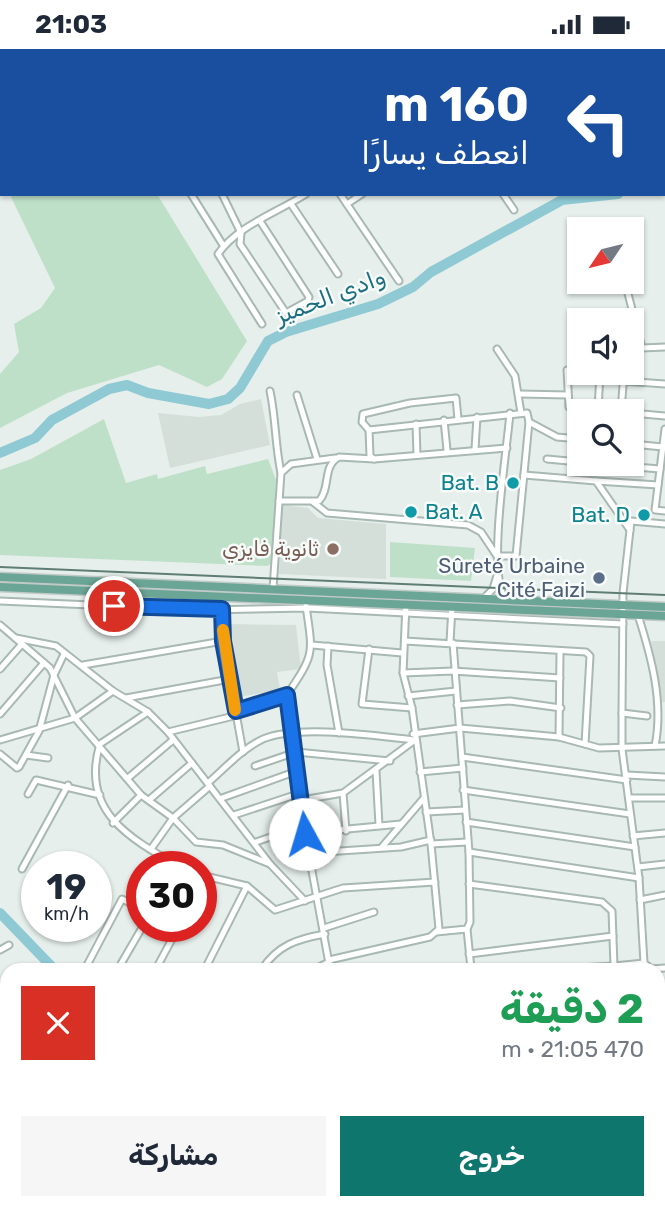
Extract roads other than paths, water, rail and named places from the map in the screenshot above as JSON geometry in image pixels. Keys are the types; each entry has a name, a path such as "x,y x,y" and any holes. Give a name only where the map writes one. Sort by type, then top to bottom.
{"main road":[{"path":"0,577 273,590 307,598 452,607 665,607"},
{"path":"0,587 307,598 485,597 623,609 638,615 665,616"}],"street":[{"path":"192,196 223,245"},
{"path":"223,196 241,233 240,244 286,313 308,301 260,221"},
{"path":"262,324 218,254 223,245 303,196"},
{"path":"341,196 400,281"},
{"path":"347,204 359,196"},
{"path":"507,196 514,210"},
{"path":"291,204 338,274"},
{"path":"644,348 665,347"},
{"path":"497,349 515,376 521,412"},
{"path":"644,382 665,384"},
{"path":"568,385 568,399"},
{"path":"270,391 278,429 275,444 281,473 273,590"},
{"path":"520,394 568,395"},
{"path":"297,395 317,459"},
{"path":"369,431 362,422 363,414 438,398 457,398 458,419"},
{"path":"313,502 327,513 468,525 481,532 497,556 512,558 517,554 529,414 521,412 444,420 369,431"},
{"path":"485,597 496,586 498,572 497,556 510,414"},
{"path":"644,414 665,416"},
{"path":"475,449 477,417"},
{"path":"444,420 447,450"},
{"path":"529,422 557,437 567,438"},
{"path":"415,424 417,454"},
{"path":"665,429 662,486 654,510 665,511"},
{"path":"369,431 367,440 370,456 374,459"},
{"path":"644,445 663,447"},
{"path":"281,473 291,464 317,459 374,459 447,450 507,448"},
{"path":"662,486 660,469 663,457"},
{"path":"279,501 313,502 324,495 334,458"},
{"path":"547,459 567,461"},
{"path":"644,468 660,469"},
{"path":"524,475 662,486"},
{"path":"596,481 630,530"},
{"path":"644,963 638,867 622,749 623,609 631,521 665,524"},
{"path":"491,547 498,548"},
{"path":"496,586 505,598"},
{"path":"220,596 223,641 243,752"},
{"path":"0,601 48,601 76,607 222,609 307,598 405,615 623,624"},
{"path":"168,731 235,714 287,695 309,662 312,645 307,598"},
{"path":"334,963 430,937 439,929 431,842 412,708 403,673 406,604"},
{"path":"452,607 453,671 460,728 468,852 470,922 467,929 470,963"},
{"path":"638,615 652,661 657,706 655,744"},
{"path":"0,625 54,675 75,718 141,795 173,818 195,842 223,845 270,864"},
{"path":"16,638 56,646 113,691 148,712 168,731 256,842 270,864 304,901"},
{"path":"83,665 223,641"},
{"path":"405,641 586,652 590,656 585,744"},
{"path":"0,669 22,644"},
{"path":"312,645 402,653"},
{"path":"328,646 327,665 339,733"},
{"path":"369,649 362,704 412,708"},
{"path":"559,737 560,652"},
{"path":"0,754 17,768 26,755 39,731 54,675 64,654"},
{"path":"0,713 44,663"},
{"path":"403,673 453,671 560,678"},
{"path":"126,698 230,679"},
{"path":"0,740 39,731 75,718 113,691"},
{"path":"408,697 456,691"},
{"path":"287,695 305,834 330,963"},
{"path":"457,705 510,701 561,708"},
{"path":"657,706 665,707"},
{"path":"148,712 100,744 94,770 106,815 113,823 154,851"},
{"path":"622,713 647,716"},
{"path":"151,849 173,818 243,752 264,739 293,733 414,737 460,728 559,737 622,749 665,744"},
{"path":"234,815 302,796 343,793 390,761 414,737"},
{"path":"128,778 173,740"},
{"path":"255,766 296,752 390,761"},
{"path":"26,755 48,758"},
{"path":"462,757 627,777 665,777"},
{"path":"149,800 192,763"},
{"path":"420,772 463,768"},
{"path":"222,798 297,771"},
{"path":"376,771 379,825"},
{"path":"28,793 36,780 68,785 100,795"},
{"path":"32,851 68,785"},
{"path":"463,789 630,814"},
{"path":"343,793 346,831"},
{"path":"113,823 141,795"},
{"path":"382,847 424,798"},
{"path":"629,799 665,798"},
{"path":"426,812 464,810"},
{"path":"466,822 635,847"},
{"path":"305,834 401,824"},
{"path":"256,842 305,825"},
{"path":"633,836 665,833"},
{"path":"309,853 401,847 431,842 467,842"},
{"path":"468,852 639,878"},
{"path":"638,867 665,863"},
{"path":"217,880 247,886 275,910 343,888 435,882"},
{"path":"469,884 602,902 612,911 614,963"},
{"path":"208,963 247,886"},
{"path":"640,899 665,895"},
{"path":"88,963 122,899 126,901"},
{"path":"267,963 277,951 293,940 374,912"},
{"path":"436,932 467,929"},
{"path":"469,954 613,936"},
{"path":"121,963 134,942"},
{"path":"159,963 170,942"},
{"path":"0,950 9,945"}],"waterway":[{"name":"وادي الحميز","path":"0,453 35,438 52,420 109,389 127,385 148,393 209,404 228,399 240,388 268,341 286,332 378,304 413,287 431,272 562,200 599,196"},
{"name":"وادي الحميز","path":"0,913 48,963"}],"tram line":[{"path":"0,567 665,595"}],"place":[{"name":"Bat. B","path":"513,483"},
{"name":"Bat. A","path":"411,512"},
{"name":"Bat. D","path":"644,515"},
{"name":"ثانوية فايزي","path":"333,549"},
{"name":"Sûreté Urbaine Cité Faizi","path":"599,578"}]}
